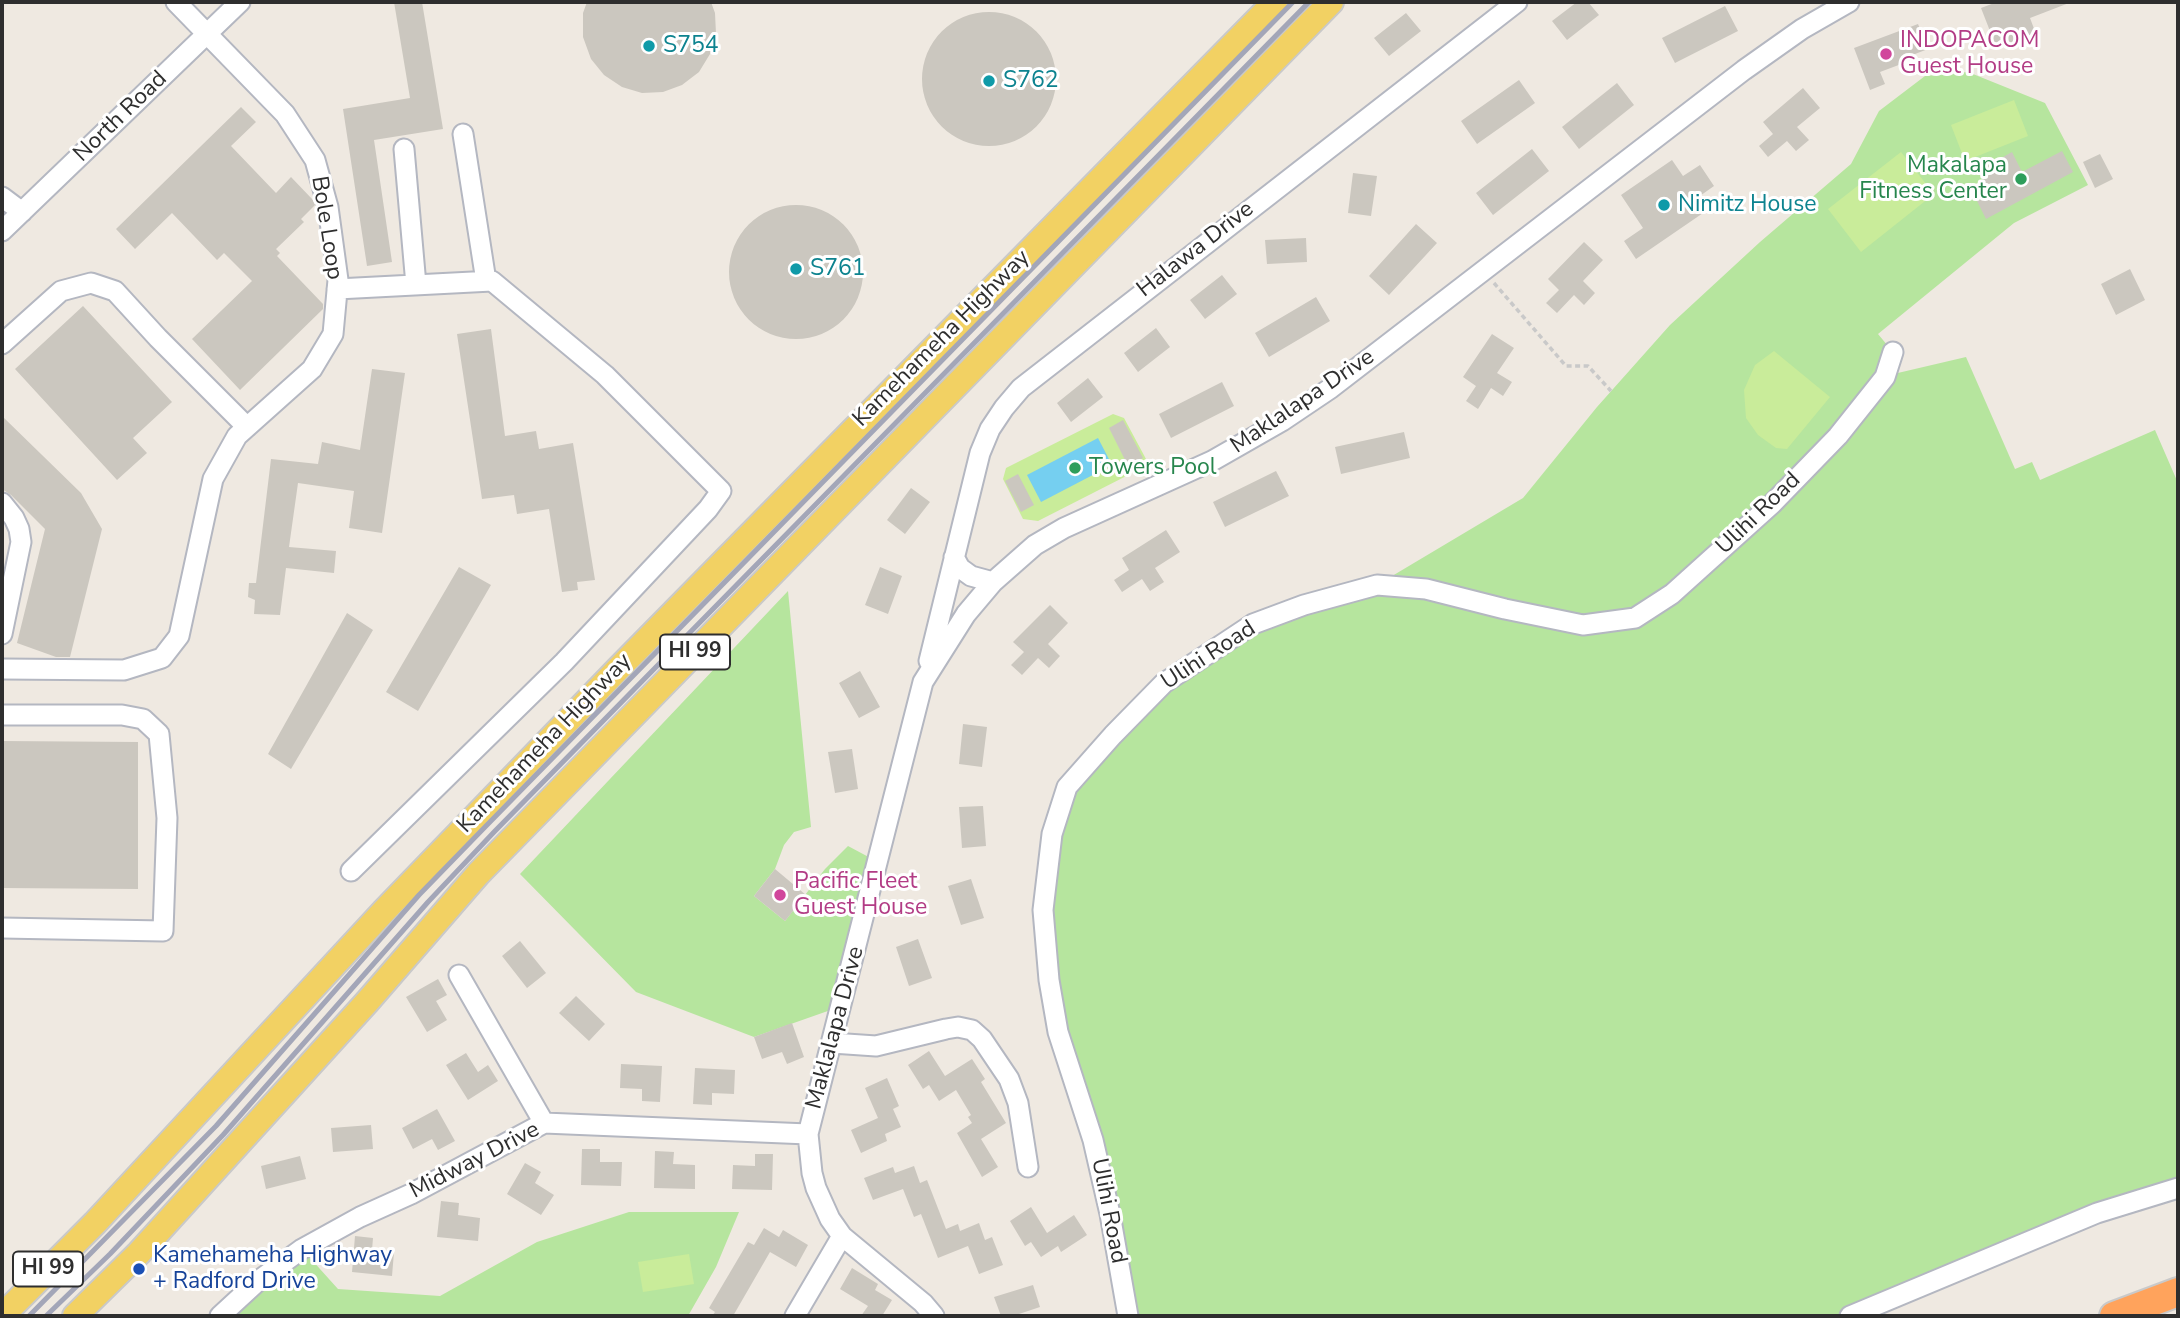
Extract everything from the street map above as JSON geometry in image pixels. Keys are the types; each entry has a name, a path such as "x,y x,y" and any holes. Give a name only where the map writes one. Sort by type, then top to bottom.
{"highway":[{"path":"2114,1316 2178,1292"}],"main road":[{"name":"Kamehameha Highway","path":"2,1316 95,1223 413,881 1275,2"},
{"name":"Kamehameha Highway","path":"75,1316 139,1253 367,1002 478,874 1331,2"},
{"path":"2,1292 11,1289 95,1223"},
{"path":"87,1316 139,1253"}],"street":[{"name":"Bole Loop","path":"2,668 124,670 162,658 179,636 213,479 237,436 312,369 333,334 338,280 328,207 315,160 285,114 176,2"},
{"name":"North Road","path":"2,231 240,2"},
{"name":"Halawa Drive","path":"923,682 980,453 990,429 1021,388 1517,2"},
{"name":"Maklalapa Drive","path":"934,1316 923,1303 842,1236 830,1219 812,1173 808,1134 923,682 966,614 993,582 1035,545 1063,528 1212,461 1282,421 1331,388 1744,70 1802,29 1849,2"},
{"path":"463,134 486,281"},
{"path":"404,149 416,285"},
{"path":"2,197 22,212"},
{"path":"337,289 492,281 605,376 721,491 708,509 564,662 351,871"},
{"path":"2,344 61,291 91,283 115,291 247,427"},
{"name":"Ulihi Road","path":"1128,1316 1110,1214 1093,1140 1058,1032 1049,980 1042,910 1052,834 1067,787 1164,682 1253,624 1304,605 1377,585 1426,589 1583,625 1635,618 1672,594 1772,504 1838,436 1885,377 1893,352"},
{"path":"2,503 14,518 21,542 2,634"},
{"path":"954,557 960,568 971,576 993,582"},
{"path":"2,715 122,715 143,719 159,734 167,818 163,930 2,928"},
{"path":"459,975 544,1123"},
{"path":"832,1043 876,1046 946,1029 958,1027 972,1030 982,1039 1009,1079 1018,1103 1028,1167"},
{"name":"Midway Drive","path":"220,1316 258,1281 302,1249 544,1123 808,1134"},
{"path":"1850,1316 2097,1213 2178,1188"},
{"path":"795,1316 842,1236"}],"path":[{"path":"1483,271 1566,366 1588,366 1611,391"}],"green space":[{"path":"1968,72 2045,103 2088,185 2014,223 1878,334 1893,352 1885,376 1966,357 2015,469 2032,462 2040,480 2155,430 2178,483 2178,1188 1850,1316 1128,1316 1058,1032 1043,910 1067,787 1113,735 1253,624 1377,585 1523,498 1597,407 1670,325 1760,242 1851,164 1879,111 1925,76"},
{"path":"2014,100 2028,136 1965,161 1951,125"},
{"path":"1901,152 1934,194 1861,252 1828,209"},
{"path":"1774,351 1830,397 1787,449 1776,448 1758,435 1746,418 1744,390 1755,365"},
{"name":"Towers Pool","path":"1113,414 1124,418 1146,459 1144,467 1038,521 1023,519 1003,479 1006,468"},
{"path":"788,591 811,827 794,832 784,845 775,869 754,896 785,921 825,869 848,846 878,862 842,1006 754,1037 636,992 520,874"},
{"path":"629,1212 739,1212 716,1267 688,1316 220,1316 302,1249 338,1289 440,1296 537,1242"},
{"path":"689,1254 694,1284 643,1292 638,1262"}],"water":[{"path":"1098,438 1112,465 1041,502 1027,475"}],"building":[{"path":"394,2 422,2 443,129 374,140 392,262 367,266 343,109 410,98"},
{"name":"S754","path":"587,2 711,2 715,13 716,34 710,54 699,72 682,85 663,92 642,93 622,87 604,75 591,59 583,37 583,13"},
{"path":"1577,2 1588,2 1599,15 1567,40 1552,21"},
{"path":"1997,2 2069,3 2030,18 2036,34 1997,49 1981,8"},
{"path":"1725,6 1738,31 1675,63 1662,38"},
{"name":"S762","path":"989,12 1015,17 1036,32 1051,53 1056,79 1051,105 1036,126 1015,141 989,146 963,141 942,126 927,105 922,79 927,53 942,32 963,17"},
{"path":"1406,13 1421,31 1389,56 1374,38"},
{"name":"INDOPACOM Guest House","path":"1918,24 1928,49 1902,59 1904,63 1880,72 1885,84 1870,90 1854,48"},
{"path":"1519,80 1535,103 1477,144 1461,121"},
{"path":"1617,83 1634,105 1579,149 1562,127"},
{"path":"1803,88 1820,108 1797,127 1809,140 1796,151 1787,141 1768,157 1759,146 1773,134 1763,122"},
{"path":"241,107 256,122 231,146 276,193 291,177 313,200 315,205 301,219 304,222 276,249 280,253 277,256 323,304 323,309 240,390 192,339 252,281 224,253 217,260 172,213 135,249 116,229"},
{"path":"1532,149 1549,171 1493,215 1476,193"},
{"name":"Makalapa Fitness Center","path":"2062,151 2073,172 1986,219 1975,197 1988,190 1978,171 2012,152 2022,172"},
{"path":"2100,154 2113,179 2095,188 2083,162"},
{"name":"Nimitz House","path":"1672,160 1683,176 1700,165 1714,186 1697,198 1706,211 1636,259 1624,241 1643,228 1621,195"},
{"path":"1353,173 1377,176 1371,216 1348,213"},
{"name":"S761","path":"796,205 821,210 843,225 858,247 863,272 858,297 843,319 821,334 796,339 771,334 749,319 734,297 729,272 734,247 749,225 771,210"},
{"path":"1416,224 1437,243 1389,295 1369,276"},
{"path":"1306,238 1307,262 1267,264 1265,240"},
{"path":"1584,242 1603,260 1583,281 1595,293 1584,305 1574,295 1557,313 1546,303 1559,290 1548,279"},
{"path":"2130,269 2145,300 2116,315 2101,284"},
{"path":"1222,275 1237,294 1205,319 1190,300"},
{"path":"1316,297 1330,321 1269,357 1255,333"},
{"path":"83,306 172,402 133,438 147,453 117,480 15,369"},
{"path":"1156,328 1170,347 1138,372 1124,353"},
{"path":"491,329 505,436 536,431 539,449 573,443 595,580 577,582 578,590 562,592 549,509 517,514 514,495 482,499 457,334"},
{"path":"1492,334 1514,348 1497,373 1512,382 1503,396 1491,388 1478,409 1466,401 1476,386 1463,377"},
{"path":"372,369 405,373 382,533 349,528 354,491 298,483 289,547 336,551 334,573 286,568 280,615 254,614 255,600 248,597 249,583 256,583 271,459 318,464 322,442 360,450"},
{"path":"1088,378 1103,397 1071,422 1057,403"},
{"path":"1222,382 1234,406 1171,438 1159,414"},
{"path":"2,416 81,493 102,529 70,657 56,657 17,643 45,529 2,489"},
{"path":"1123,420 1143,458 1128,466 1109,428"},
{"path":"1404,432 1410,458 1341,474 1335,447"},
{"path":"1276,471 1289,496 1225,527 1213,502"},
{"path":"1018,474 1034,505 1021,512 1005,481"},
{"path":"911,488 930,502 905,534 887,520"},
{"path":"1166,530 1180,552 1155,568 1164,582 1150,591 1142,579 1122,592 1114,580 1129,570 1122,558"},
{"path":"459,567 491,585 418,711 386,692"},
{"path":"880,567 902,576 888,614 865,605"},
{"path":"1050,605 1068,623 1048,644 1060,656 1049,668 1038,658 1022,675 1011,665 1024,652 1013,642"},
{"path":"347,613 373,630 291,769 268,754"},
{"path":"860,671 880,707 859,718 839,683"},
{"path":"963,724 987,727 982,767 959,764"},
{"path":"2,741 138,742 138,889 2,888"},
{"path":"852,749 858,789 835,793 828,752"},
{"path":"983,806 986,846 962,848 959,807"},
{"name":"Pacific Fleet Guest House","path":"775,869 806,895 785,921 754,896"},
{"path":"971,879 984,918 961,925 948,886"},
{"path":"918,939 932,978 909,986 896,947"},
{"path":"520,941 546,973 527,988 502,956"},
{"path":"438,979 447,995 436,1001 447,1020 427,1032 406,997"},
{"path":"576,996 605,1024 589,1041 559,1013"},
{"path":"792,1023 804,1057 787,1064 782,1052 762,1059 754,1037"},
{"path":"929,1051 945,1076 972,1059 985,1079 981,1082 1006,1123 981,1139 998,1167 982,1177 957,1133 972,1123 968,1117 971,1115 956,1090 939,1101 929,1085 923,1089 908,1065"},
{"path":"466,1053 478,1072 488,1065 498,1081 468,1100 446,1065"},
{"path":"621,1064 662,1066 660,1102 642,1101 642,1089 620,1088"},
{"path":"695,1068 735,1070 734,1094 712,1093 712,1105 693,1104"},
{"path":"887,1078 899,1106 893,1109 901,1127 885,1134 887,1141 861,1153 851,1130 878,1118 865,1088"},
{"path":"437,1109 455,1141 438,1150 432,1139 413,1149 402,1128"},
{"path":"371,1125 373,1149 333,1152 331,1128"},
{"path":"582,1149 600,1149 600,1162 622,1162 621,1186 581,1185"},
{"path":"655,1151 674,1152 673,1164 695,1165 695,1189 654,1188"},
{"path":"755,1154 773,1154 772,1190 732,1189 733,1165 755,1166"},
{"path":"300,1156 306,1179 266,1189 261,1166"},
{"path":"525,1163 541,1172 535,1183 554,1195 541,1215 507,1194"},
{"path":"914,1166 920,1183 927,1180 946,1229 958,1224 960,1231 979,1223 985,1240 992,1237 1003,1265 979,1274 968,1246 938,1258 921,1214 914,1217 903,1189 873,1200 864,1178 893,1167 895,1173"},
{"path":"441,1201 459,1203 458,1215 480,1218 478,1241 437,1237"},
{"path":"1031,1207 1047,1233 1074,1215 1087,1235 1061,1252 1058,1246 1041,1257 1031,1242 1025,1246 1010,1221"},
{"path":"764,1228 779,1237 783,1230 808,1245 796,1267 770,1252 733,1316 712,1316 715,1312 709,1308 748,1242 754,1245"},
{"path":"355,1236 373,1238 372,1250 394,1252 392,1276 352,1272"},
{"path":"852,1268 878,1284 875,1290 892,1300 882,1316 861,1316 868,1306 840,1289"},
{"path":"1033,1285 1040,1307 1013,1316 1001,1316 994,1297"}],"railway":[{"path":"29,1316 216,1126 419,895 1293,2"},
{"path":"46,1316 110,1254 223,1135 428,902 495,831 1309,2"}],"place":[{"name":"S754","path":"649,46"},
{"name":"INDOPACOM Guest House","path":"1886,54"},
{"name":"S762","path":"989,81"},
{"name":"Makalapa Fitness Center","path":"2021,179"},
{"name":"Nimitz House","path":"1664,205"},
{"name":"S761","path":"796,269"},
{"name":"Towers Pool","path":"1075,468"},
{"name":"Pacific Fleet Guest House","path":"780,895"},
{"name":"Kamehameha Highway + Radford Drive","path":"139,1269"}]}
